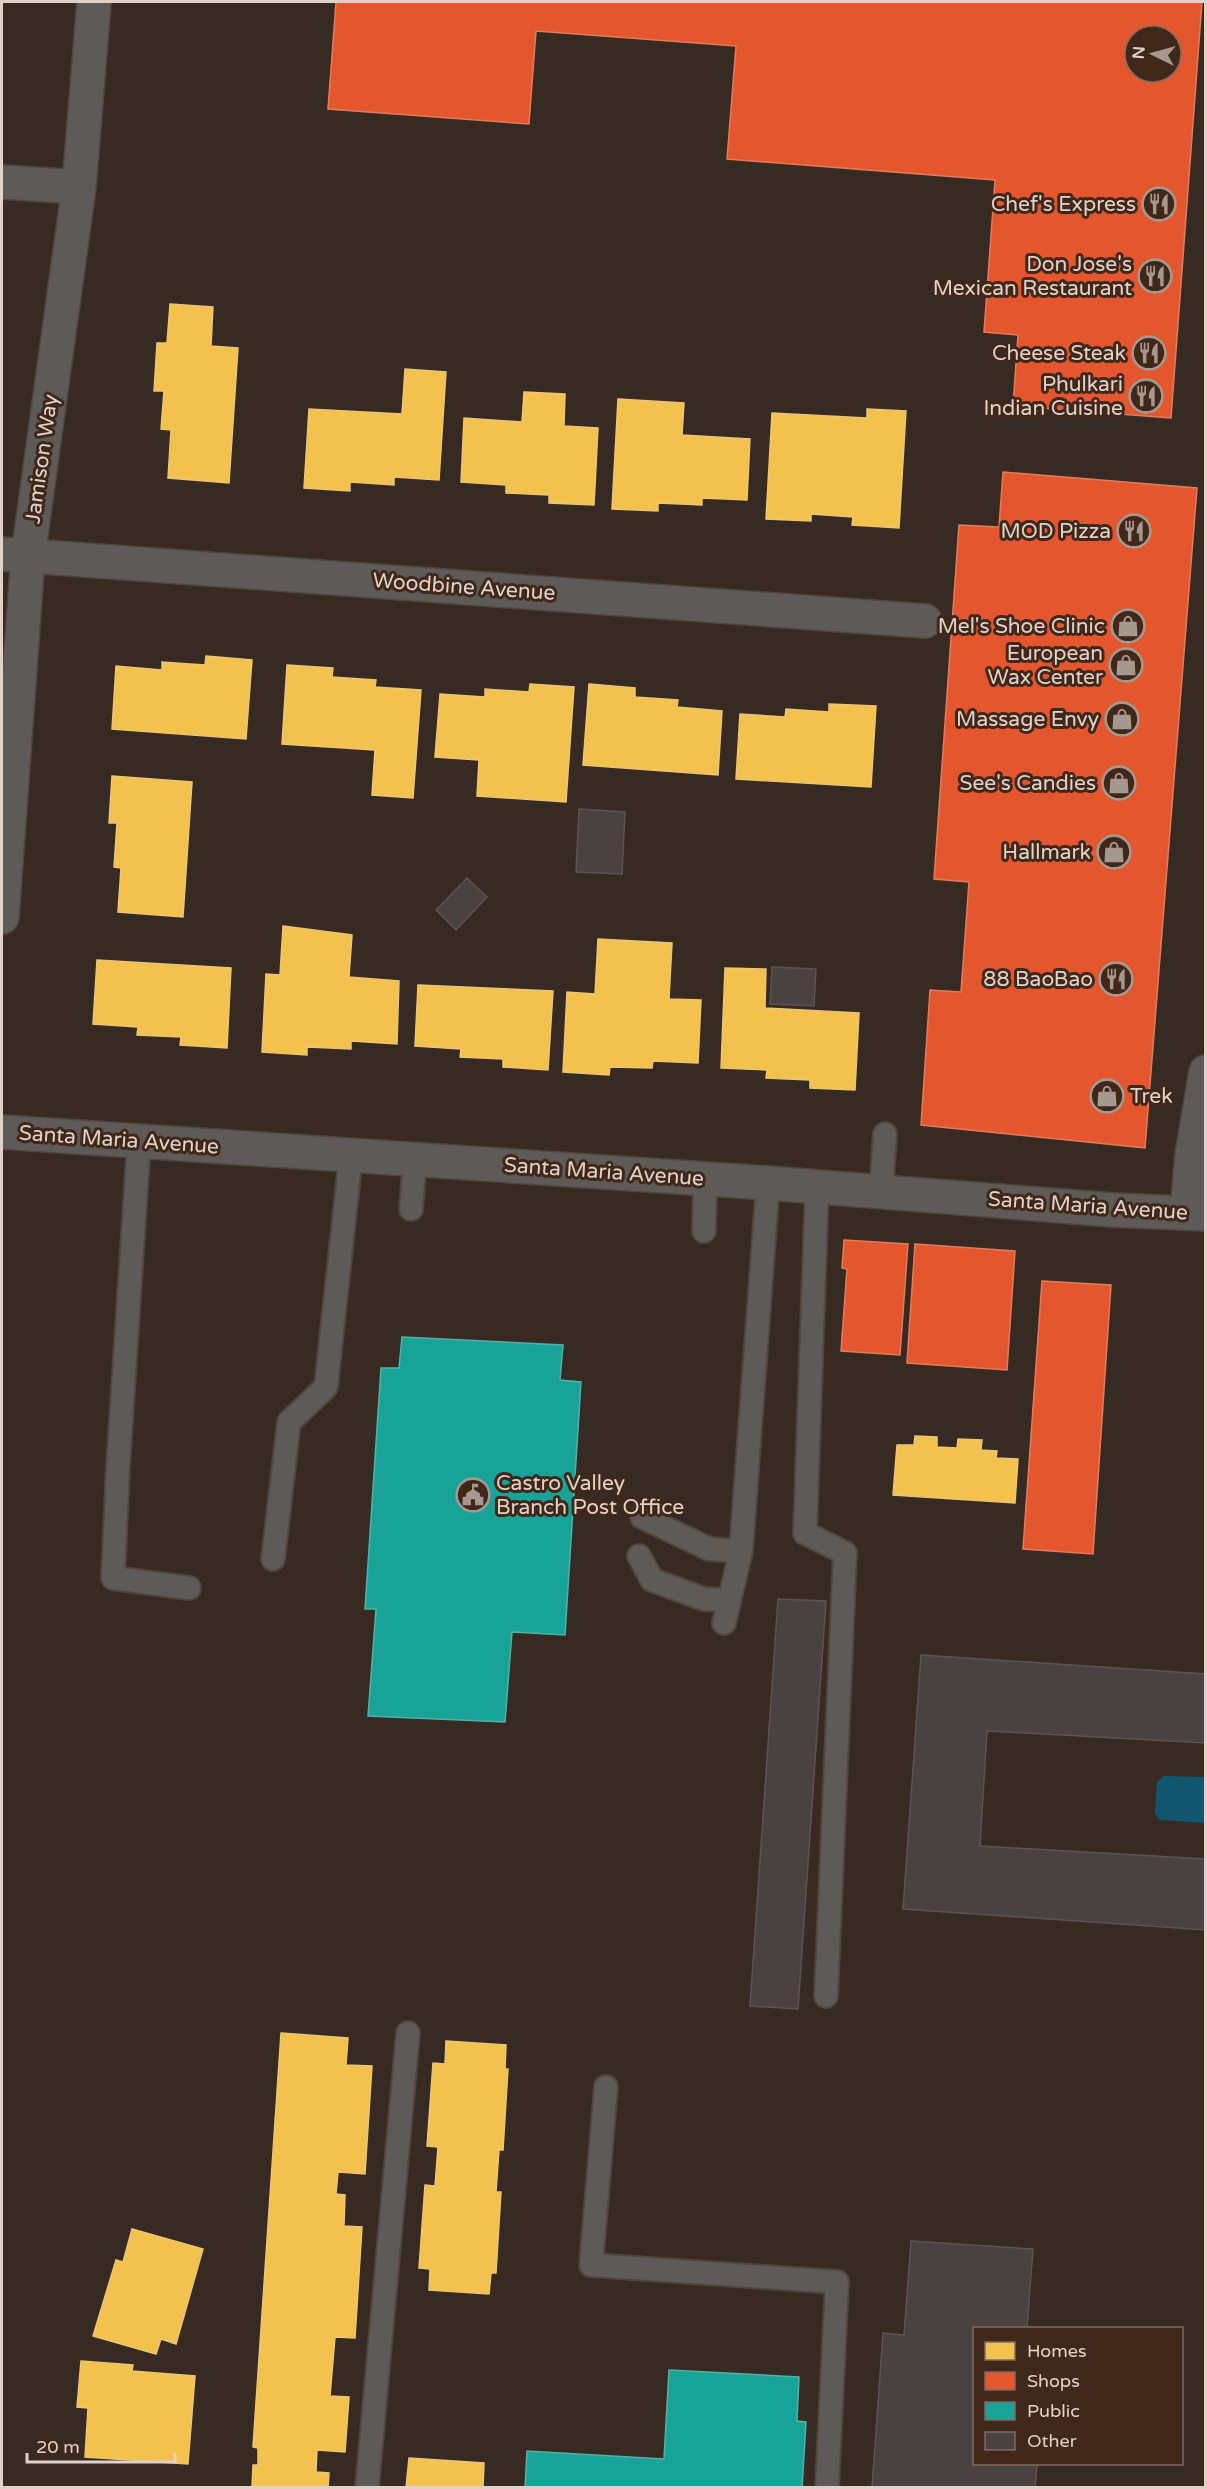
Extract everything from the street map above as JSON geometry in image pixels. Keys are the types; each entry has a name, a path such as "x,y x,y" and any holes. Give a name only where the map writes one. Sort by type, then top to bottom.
{"street":[{"name":"Jamison Way","path":"2,917 15,555 79,187 94,2"},
{"path":"2,182 79,187"},
{"name":"Woodbine Avenue","path":"15,555 926,621"},
{"path":"1196,1214 1192,1155 1206,1072"},
{"name":"Santa Maria Avenue","path":"2,1132 1196,1214"}],"lane":[{"path":"880,1191 885,1134"},
{"path":"140,1141 118,1467 113,1578 189,1588"},
{"path":"273,1559 289,1422 326,1387 351,1155"},
{"path":"411,1209 415,1160"},
{"path":"704,1231 705,1179"},
{"path":"724,1623 741,1551 768,1183"},
{"path":"817,1187 805,1533 845,1553 826,1996"},
{"path":"642,1516 709,1549 741,1551"},
{"path":"639,1556 652,1580 704,1599 729,1600"},
{"path":"367,2487 408,2033"},
{"path":"606,2087 591,2265 837,2282 827,2487"}],"water":[{"path":"1164,1776 1205,1777 1205,1823 1159,1820 1155,1813 1157,1782"}],"building: Homes":[{"path":"170,304 213,307 211,346 238,348 229,483 168,478 171,430 161,429 164,391 154,391 157,343 167,343"},
{"path":"405,369 446,372 439,480 394,477 394,485 350,482 350,491 304,488 309,409 402,414"},
{"path":"524,392 565,394 564,426 598,428 594,505 549,503 549,495 506,493 506,485 461,482 464,418 522,422"},
{"path":"618,399 684,403 682,435 750,439 747,500 702,498 702,505 658,503 658,511 612,509"},
{"path":"867,409 906,411 899,528 852,525 853,517 811,514 811,521 766,519 772,413 867,418"},
{"path":"206,656 252,660 246,739 112,729 116,666 162,670 162,662 205,665"},
{"path":"287,665 333,668 332,677 376,680 375,687 421,690 413,798 372,795 375,750 282,744"},
{"path":"530,684 574,687 566,802 477,796 479,760 435,757 440,694 485,697 485,689 529,692"},
{"path":"589,684 635,688 635,697 678,700 677,707 722,711 718,775 583,765"},
{"path":"829,704 876,706 871,787 736,779 740,714 785,717 786,709 829,712"},
{"path":"112,776 192,782 183,917 118,912 121,868 114,867 117,823 109,823"},
{"path":"283,926 352,935 349,977 399,981 397,1044 351,1041 351,1049 307,1047 307,1055 262,1052 266,974 280,975"},
{"path":"598,939 672,943 669,999 701,1000 698,1063 653,1061 652,1068 610,1067 609,1075 563,1072 567,992 595,994"},
{"path":"97,960 231,968 227,1048 180,1045 181,1037 137,1035 138,1027 93,1024"},
{"path":"725,968 766,969 765,1008 859,1013 855,1090 810,1088 810,1080 766,1078 767,1070 721,1068"},
{"path":"418,985 553,991 548,1070 503,1067 503,1059 460,1057 461,1049 415,1046"},
{"path":"915,1436 937,1437 937,1447 957,1448 958,1439 982,1440 981,1450 997,1451 996,1458 1018,1459 1015,1503 893,1495 897,1445 914,1445"},
{"path":"281,2033 348,2038 346,2065 372,2066 365,2174 338,2172 336,2194 345,2195 344,2226 362,2227 355,2338 335,2337 330,2396 349,2397 345,2452 317,2450 316,2472 329,2473 328,2488 252,2488 253,2465 258,2465 258,2448 253,2447"},
{"path":"446,2041 506,2045 505,2069 508,2069 503,2150 499,2150 496,2192 501,2192 496,2273 491,2273 489,2294 429,2290 430,2269 419,2268 425,2185 435,2186 438,2147 427,2146 433,2063 445,2064"},
{"path":"132,2229 203,2249 176,2344 161,2339 156,2354 93,2336 116,2260 123,2262"},
{"path":"81,2361 133,2365 132,2371 195,2376 188,2464 85,2457 88,2408 77,2407"},
{"path":"409,2458 484,2463 483,2488 406,2488"}],"building: Shops":[{"path":"336,2 1202,2 1171,418 1013,406 1018,335 984,332 995,180 727,159 736,46 536,31 529,124 328,109"},
{"path":"1003,472 1197,488 1145,1148 921,1125 930,990 961,992 969,882 934,879 959,525 999,527"},
{"path":"844,1240 908,1244 900,1355 841,1351 847,1269 842,1268"},
{"path":"915,1244 1015,1251 1007,1370 907,1363"},
{"path":"1042,1281 1111,1285 1093,1554 1023,1549"}],"building: Public":[{"name":"Castro Valley Branch Post Office","path":"402,1337 563,1345 560,1380 581,1382 565,1635 512,1632 505,1722 368,1716 376,1609 365,1609 381,1368 399,1368"},
{"path":"669,2370 799,2377 797,2421 806,2422 802,2488 525,2488 527,2451 664,2459"}],"building: Other":[{"path":"579,809 625,812 622,874 576,872"},
{"path":"467,878 487,897 456,930 436,910"},
{"path":"772,967 816,969 814,1006 770,1004"},
{"path":"778,1599 826,1601 798,2009 750,2006"},
{"path":"921,1655 1206,1674 1206,1743 987,1731 980,1846 1206,1859 1206,1930 903,1909"},
{"path":"911,2241 1033,2249 1027,2327 973,2327 973,2465 1037,2465 1035,2488 872,2488 883,2333 904,2335"}],"place":[{"name":"Chef's Express","path":"1159,204"},
{"name":"Don Jose's Mexican Restaurant","path":"1155,276"},
{"name":"Cheese Steak","path":"1149,353"},
{"name":"Phulkari Indian Cuisine","path":"1146,396"},
{"name":"MOD Pizza","path":"1134,531"},
{"name":"Mel's Shoe Clinic","path":"1128,626"},
{"name":"European Wax Center","path":"1126,665"},
{"name":"Massage Envy","path":"1122,719"},
{"name":"See's Candies","path":"1119,783"},
{"name":"Hallmark","path":"1114,852"},
{"name":"88 BaoBao","path":"1116,979"},
{"name":"Trek","path":"1107,1096"},
{"name":"Castro Valley Branch Post Office","path":"473,1495"}]}
